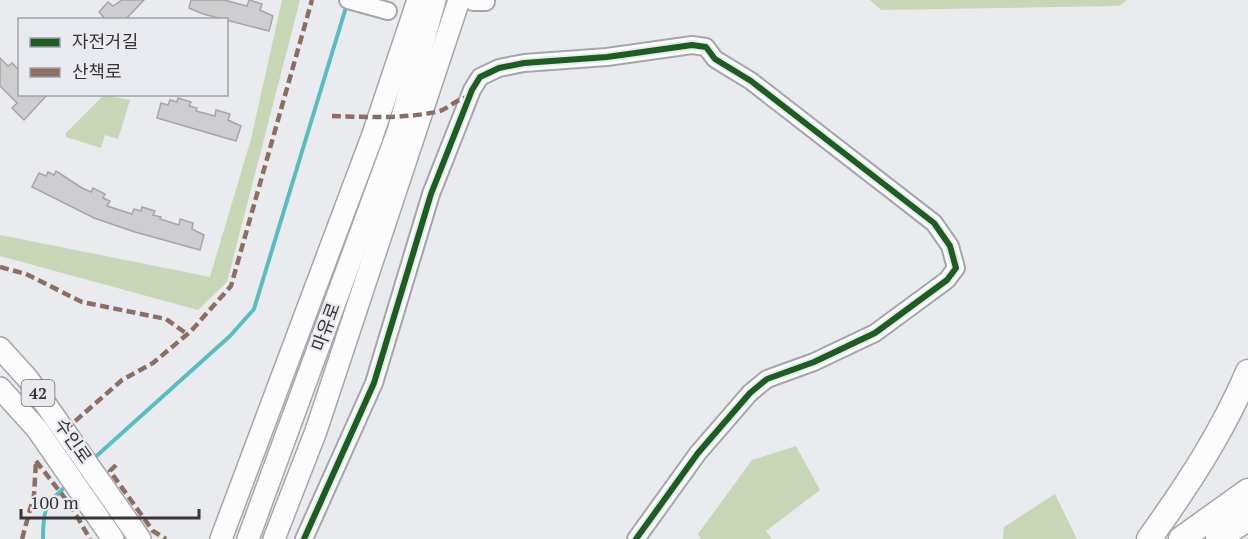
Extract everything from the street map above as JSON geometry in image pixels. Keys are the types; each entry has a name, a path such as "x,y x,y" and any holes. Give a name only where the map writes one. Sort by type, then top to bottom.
{"highway":[{"path":"1149,539 1193,476 1230,414 1248,372"},
{"path":"1181,539 1248,491"},
{"path":"1218,539 1248,518"}],"main road":[{"path":"221,539 372,137 418,0"},
{"name":"마유로","path":"251,531 398,131 435,0"},
{"path":"274,539 316,431 439,61 473,1"},
{"name":"수인로","path":"0,348 28,379 73,440 140,539"},
{"name":"수인로","path":"0,388 37,429 113,539"},
{"path":"208,539 232,512"}],"street":[{"path":"348,0 388,11"},
{"path":"304,539 374,383 431,194 472,90 480,77 499,68 524,63 598,58 692,45 705,47 715,59 751,81 934,223 950,246 956,268 947,280 902,316 875,333 814,362 766,379 750,393 698,453 636,539"}],"green space":[{"path":"282,0 300,0 227,282 198,310 0,256 0,235 210,277 251,139"},
{"path":"870,0 1127,0 1119,6 881,10"},
{"path":"103,96 130,100 118,139 105,135 101,148 66,137 66,133"},
{"path":"796,446 820,490 766,531 772,539 701,539 698,534 752,460"},
{"path":"1055,494 1077,539 1003,539 1004,527"}],"building":[{"path":"122,0 144,0 127,18 104,18 99,12 108,2 113,6"},
{"path":"191,0 224,0 247,6 249,0 262,4 260,10 273,16 269,31 228,20 228,18 203,14 189,8"},
{"path":"0,58 8,66 12,63 18,69 18,96 46,96 24,120 12,108 17,103 0,86"},
{"path":"178,98 191,102 189,106 197,108 196,111 215,116 216,110 230,114 228,120 241,126 236,141 157,118 161,103 168,105 170,100 177,102"},
{"path":"56,171 82,188 91,192 93,188 105,194 103,198 110,201 107,206 132,214 134,209 141,211 142,207 155,211 153,215 161,217 160,219 179,225 180,219 193,223 192,229 204,235 200,250 94,218 32,187 39,173 46,176 48,172 54,175"}],"waterway":[{"path":"92,460 230,336 254,309 347,4"},
{"path":"43,539 47,508 67,485"}],"marked path":[{"path":"65,430 122,380 153,363 191,331 231,286 312,0"},
{"path":"332,116 410,116 440,111 469,97"},
{"path":"0,267 26,274 82,302 166,319 187,334"},
{"path":"36,461 71,506 90,539"},
{"path":"22,539 34,495 36,461"},
{"path":"116,465 110,471 153,531 166,539"}],"cycle path":[{"path":"304,539 374,383 431,194 472,90 480,77 499,68 524,63 607,57 692,45 706,47 715,59 751,81 934,223 950,246 956,268 947,280 875,333 814,362 767,379 750,393 698,453 636,539"}]}
